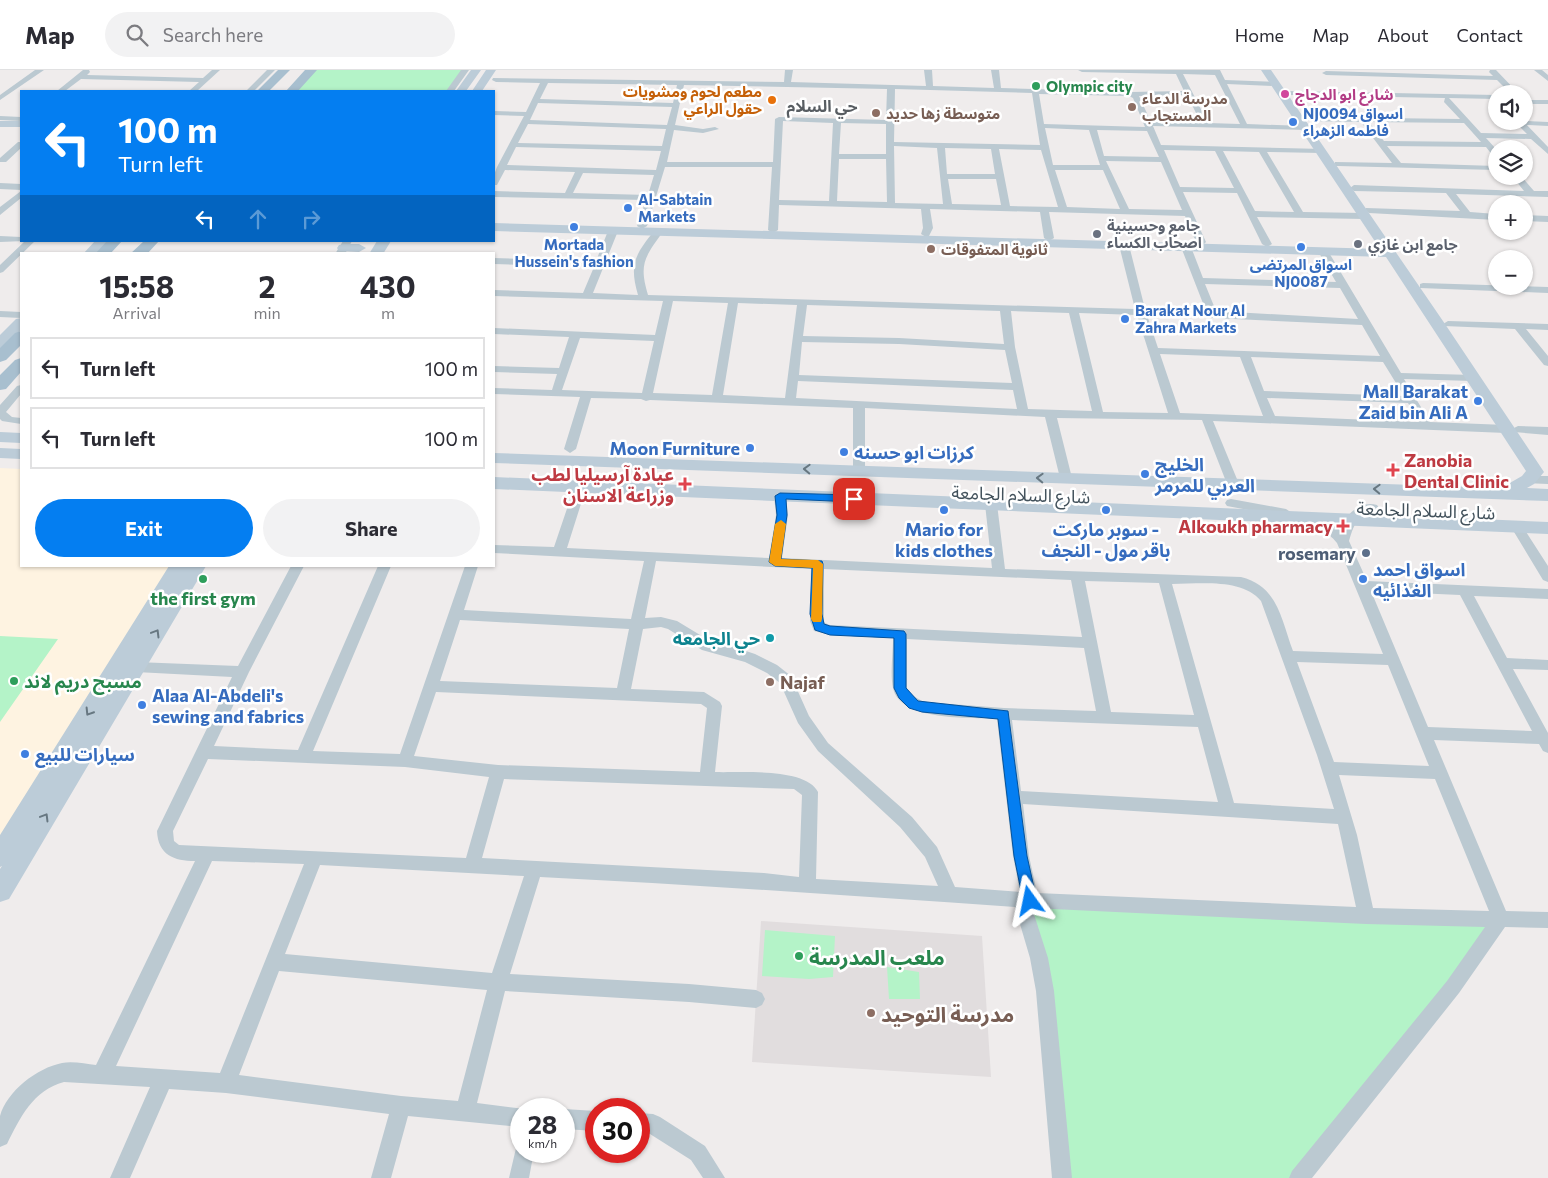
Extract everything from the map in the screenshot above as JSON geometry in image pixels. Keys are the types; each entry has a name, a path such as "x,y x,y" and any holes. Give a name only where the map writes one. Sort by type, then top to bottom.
{"main road":[{"path":"281,85 284,70"},
{"path":"281,85 298,70"},
{"path":"261,86 281,85 311,70"},
{"path":"104,252 114,242"},
{"path":"0,357 20,337"},
{"path":"0,385 20,364"}],"street":[{"path":"2,96 40,70"},
{"path":"62,90 89,70"},
{"path":"194,90 216,70"},
{"path":"451,90 465,70"},
{"path":"462,90 476,70"},
{"path":"479,90 502,70"},
{"path":"787,84 790,70"},
{"path":"928,70 930,88"},
{"path":"995,70 998,90"},
{"path":"1266,70 1338,164 1354,188 1387,250 1473,378 1512,430"},
{"path":"1273,70 1291,95 1320,151 1423,286 1541,475 1505,493"},
{"path":"1491,70 1506,85"},
{"path":"1538,70 1548,79"},
{"path":"494,75 545,81 615,79 680,83 740,81 1034,91 1084,79 1179,72 1217,72 1245,126"},
{"path":"1179,72 1206,126"},
{"path":"1324,72 1499,78"},
{"path":"1324,72 1331,80"},
{"path":"489,90 494,75"},
{"path":"80,77 205,80"},
{"path":"1084,79 1136,97 1201,242"},
{"path":"495,179 545,81"},
{"path":"1221,82 1275,84"},
{"path":"642,226 662,164 680,83"},
{"path":"891,87 888,122 891,144 891,204"},
{"path":"1336,87 1342,94"},
{"path":"1034,91 1044,148 1063,210"},
{"path":"1131,94 1190,93"},
{"path":"2,96 20,94"},
{"path":"1291,95 1342,94 1488,99"},
{"path":"1291,95 1447,100 1488,99"},
{"path":"1447,100 1488,145"},
{"path":"1533,100 1548,100"},
{"path":"534,101 670,127 700,130 715,129"},
{"path":"495,113 527,118 602,114 676,105"},
{"path":"0,118 20,118"},
{"path":"773,230 779,119 888,122"},
{"path":"1040,126 1245,126 1363,119 1466,121"},
{"path":"1363,119 1399,166"},
{"path":"833,202 837,121"},
{"path":"1533,122 1548,124"},
{"path":"0,124 20,124"},
{"path":"1092,127 1102,158 1126,212"},
{"path":"1533,127 1548,142"},
{"path":"0,130 20,130"},
{"path":"1526,130 1548,152"},
{"path":"1478,135 1533,137"},
{"path":"1381,143 1488,145"},
{"path":"891,144 1044,148"},
{"path":"2,160 20,145"},
{"path":"513,145 665,148"},
{"path":"941,145 943,176 948,206"},
{"path":"994,146 998,177 1006,207"},
{"path":"1158,147 1320,151"},
{"path":"1218,149 1267,244"},
{"path":"1262,150 1300,215"},
{"path":"835,156 891,157"},
{"path":"1102,158 1164,160"},
{"path":"2,160 20,160"},
{"path":"662,164 777,166"},
{"path":"1338,164 1488,168"},
{"path":"501,167 658,173"},
{"path":"1050,167 1106,168"},
{"path":"568,195 580,170"},
{"path":"943,176 998,177"},
{"path":"1524,185 1532,194"},
{"path":"0,186 20,187"},
{"path":"1354,188 1548,194"},
{"path":"1177,189 1241,191"},
{"path":"1449,191 1467,214"},
{"path":"495,194 650,198"},
{"path":"0,212 20,195"},
{"path":"774,202 833,202 1188,213"},
{"path":"925,205 928,228 926,234"},
{"path":"1044,210 1049,238"},
{"path":"1252,214 1370,219 1467,214 1488,216"},
{"path":"1533,218 1548,219"},
{"path":"495,222 1267,244 1387,250"},
{"path":"495,227 1322,251 1387,250"},
{"path":"587,296 613,231"},
{"path":"644,297 637,269 640,255 657,233"},
{"path":"0,239 20,240"},
{"path":"0,270 30,242"},
{"path":"92,252 101,242"},
{"path":"1124,245 1141,312 1175,416"},
{"path":"1186,247 1212,314"},
{"path":"1322,251 1426,425"},
{"path":"495,261 599,264"},
{"path":"1199,281 1342,285"},
{"path":"1423,286 1548,290"},
{"path":"495,293 802,303 1005,307 1212,314 1364,322"},
{"path":"646,398 669,298"},
{"path":"717,398 733,301"},
{"path":"790,402 802,303"},
{"path":"1005,307 1022,413"},
{"path":"1073,310 1098,414"},
{"path":"0,314 20,315"},
{"path":"0,344 20,323"},
{"path":"1448,324 1548,327"},
{"path":"1519,327 1548,363"},
{"path":"495,331 575,336 660,338"},
{"path":"556,393 575,336"},
{"path":"797,339 899,341 1010,347"},
{"path":"1154,351 1387,359"},
{"path":"1244,354 1270,418"},
{"path":"495,369 563,371"},
{"path":"1396,376 1473,378"},
{"path":"793,378 1018,386"},
{"path":"20,389 0,412 3,417 20,421"},
{"path":"495,391 646,398 717,398 1022,413 1270,418 1512,430 1548,430"},
{"path":"1260,394 1411,400"},
{"path":"495,446 570,449 586,395"},
{"path":"856,486 860,405"},
{"path":"1050,414 1071,479 1087,487 1087,492 1083,497"},
{"path":"1206,416 1233,484"},
{"path":"0,437 15,448"},
{"name":"شارع السلام الجامعة","path":"495,458 586,475"},
{"name":"شارع السلام الجامعة","path":"495,474 586,475 628,471 856,486 1083,497 1548,515"},
{"path":"495,483 586,475 780,496 856,486 991,504 1548,528"},
{"path":"559,552 586,475"},
{"name":"شارع السلام الجامعة","path":"856,486 1071,479 1548,495"},
{"path":"1118,480 1112,487 1113,491 1122,498"},
{"path":"775,562 782,515 780,496"},
{"path":"1231,503 1311,518 1326,524 1335,531 1342,541 1500,919"},
{"path":"991,504 999,573"},
{"path":"1342,541 1349,520 1357,512 1373,508"},
{"path":"1517,527 1548,577"},
{"path":"495,549 999,573 1236,581 1250,584 1261,590 1267,599 1330,768 1361,877 1366,916"},
{"path":"623,694 651,556"},
{"path":"818,564 816,614 819,626 830,630 1090,643"},
{"path":"0,891 7,858 178,567"},
{"path":"7,858 136,667 196,567"},
{"path":"297,567 242,672 165,831 164,841 168,848 175,852 315,857 764,881 807,887 1026,901 1366,916 1548,920"},
{"path":"303,757 385,567"},
{"path":"405,761 472,567"},
{"path":"1077,576 1105,718"},
{"path":"1164,578 1228,810"},
{"path":"1362,586 1548,594"},
{"path":"1464,590 1546,743"},
{"path":"455,615 638,624 661,622 672,625 707,646 731,651 772,669 786,680 803,719 823,747 906,822 931,852 950,895"},
{"path":"900,634 900,688 903,695 914,705 922,708 1004,714 1202,721"},
{"path":"1287,656 1393,660"},
{"path":"1502,663 1548,665"},
{"path":"136,667 242,672"},
{"path":"431,686 704,698 711,701 715,706 706,778"},
{"path":"1004,714 1026,901 1046,991 1062,1178"},
{"path":"1423,733 1546,743"},
{"path":"202,752 405,761 498,772 706,778 797,783 810,792 807,887"},
{"path":"1330,768 1440,773"},
{"path":"472,866 498,772"},
{"path":"1014,797 1344,817"},
{"path":"102,1074 207,854"},
{"path":"226,1083 315,857"},
{"path":"465,1112 498,982 534,869"},
{"path":"1299,1178 1453,987 1500,919"},
{"path":"275,962 498,982 689,993 756,999"},
{"path":"0,1137 24,1095 47,1076 64,1072 226,1083 401,1106 510,1116"},
{"path":"120,1178 163,1078"},
{"path":"381,1178 401,1106"},
{"path":"650,1124 698,1153 715,1178"},
{"path":"519,1178 522,1163"}],"shaded area":[{"path":"0,468 20,469 20,567 178,567 0,849"},
{"name":"مدرسة التوحيد","path":"761,921 982,936 991,1077 752,1062"}],"green space":[{"path":"315,70 463,70 448,90 296,90"},
{"name":"مسبح دريم لاند","path":"0,636 58,639 0,722"},
{"path":"1030,901 1501,919 1295,1178 1065,1178"},
{"name":"ملعب المدرسة","path":"765,930 835,936 833,977 809,979 762,976"},
{"path":"887,967 919,972 920,999 889,999"}],"slow traffic":[{"path":"781,524 775,562 818,564 817,619"}],"place":[{"name":"Olympic city","path":"1036,86"},
{"name":"شارع ابو الدجاج","path":"1285,94"},
{"name":"مطعم لحوم ومشويات حقول الراعي","path":"772,100"},
{"name":"مدرسة الدعاء المستجاب","path":"1132,107"},
{"name":"متوسطة زها حديد","path":"876,113"},
{"name":"NJ0094 اسواق فاطمه الزهراء","path":"1293,122"},
{"name":"Al-Sabtain Markets","path":"628,208"},
{"name":"Mortada Hussein's fashion","path":"574,227"},
{"name":"جامع وحسينية اصحاب الكساء","path":"1097,234"},
{"name":"جامع ابن غازي","path":"1358,244"},
{"name":"اسواق المرتضى NJ0087","path":"1301,247"},
{"name":"ثانوية المتفوقات","path":"931,249"},
{"name":"Barakat Nour Al Zahra Markets","path":"1125,319"},
{"name":"Mall Barakat Zaid bin Ali A","path":"1478,401"},
{"name":"Moon Furniture","path":"750,448"},
{"name":"كرزات ابو حسنه","path":"844,452"},
{"name":"Zanobia Dental Clinic","path":"1393,470"},
{"name":"الخليج العربي للمرمر","path":"1145,474"},
{"name":"عيادة آرسيليا لطب وزراعة الاسنان","path":"685,484"},
{"name":"Mario for kids clothes","path":"944,510"},
{"name":"سوبر ماركت - باقر مول - النجف","path":"1106,510"},
{"name":"Alkoukh pharmacy","path":"1343,526"},
{"name":"rosemary","path":"1366,553"},
{"name":"the first gym","path":"203,579"},
{"name":"اسواق احمد الغذائيه","path":"1363,579"},
{"name":"حي الجامعه","path":"770,638"},
{"name":"مسبح دريم لاند","path":"14,681"},
{"name":"Najaf","path":"770,682"},
{"name":"Alaa Al-Abdeli's sewing and fabrics","path":"142,705"},
{"name":"سيارات للبيع","path":"25,754"},
{"name":"ملعب المدرسة","path":"799,956"},
{"name":"مدرسة التوحيد","path":"871,1013"}],"district":[{"name":"حي السلام","path":"822,105"}],"route":[{"path":"854,499 780,496 782,515 775,562 818,564 816,614 819,626 830,630 900,634 900,688 903,695 914,705 922,708 1004,714 1021,856 1030,901"}]}
